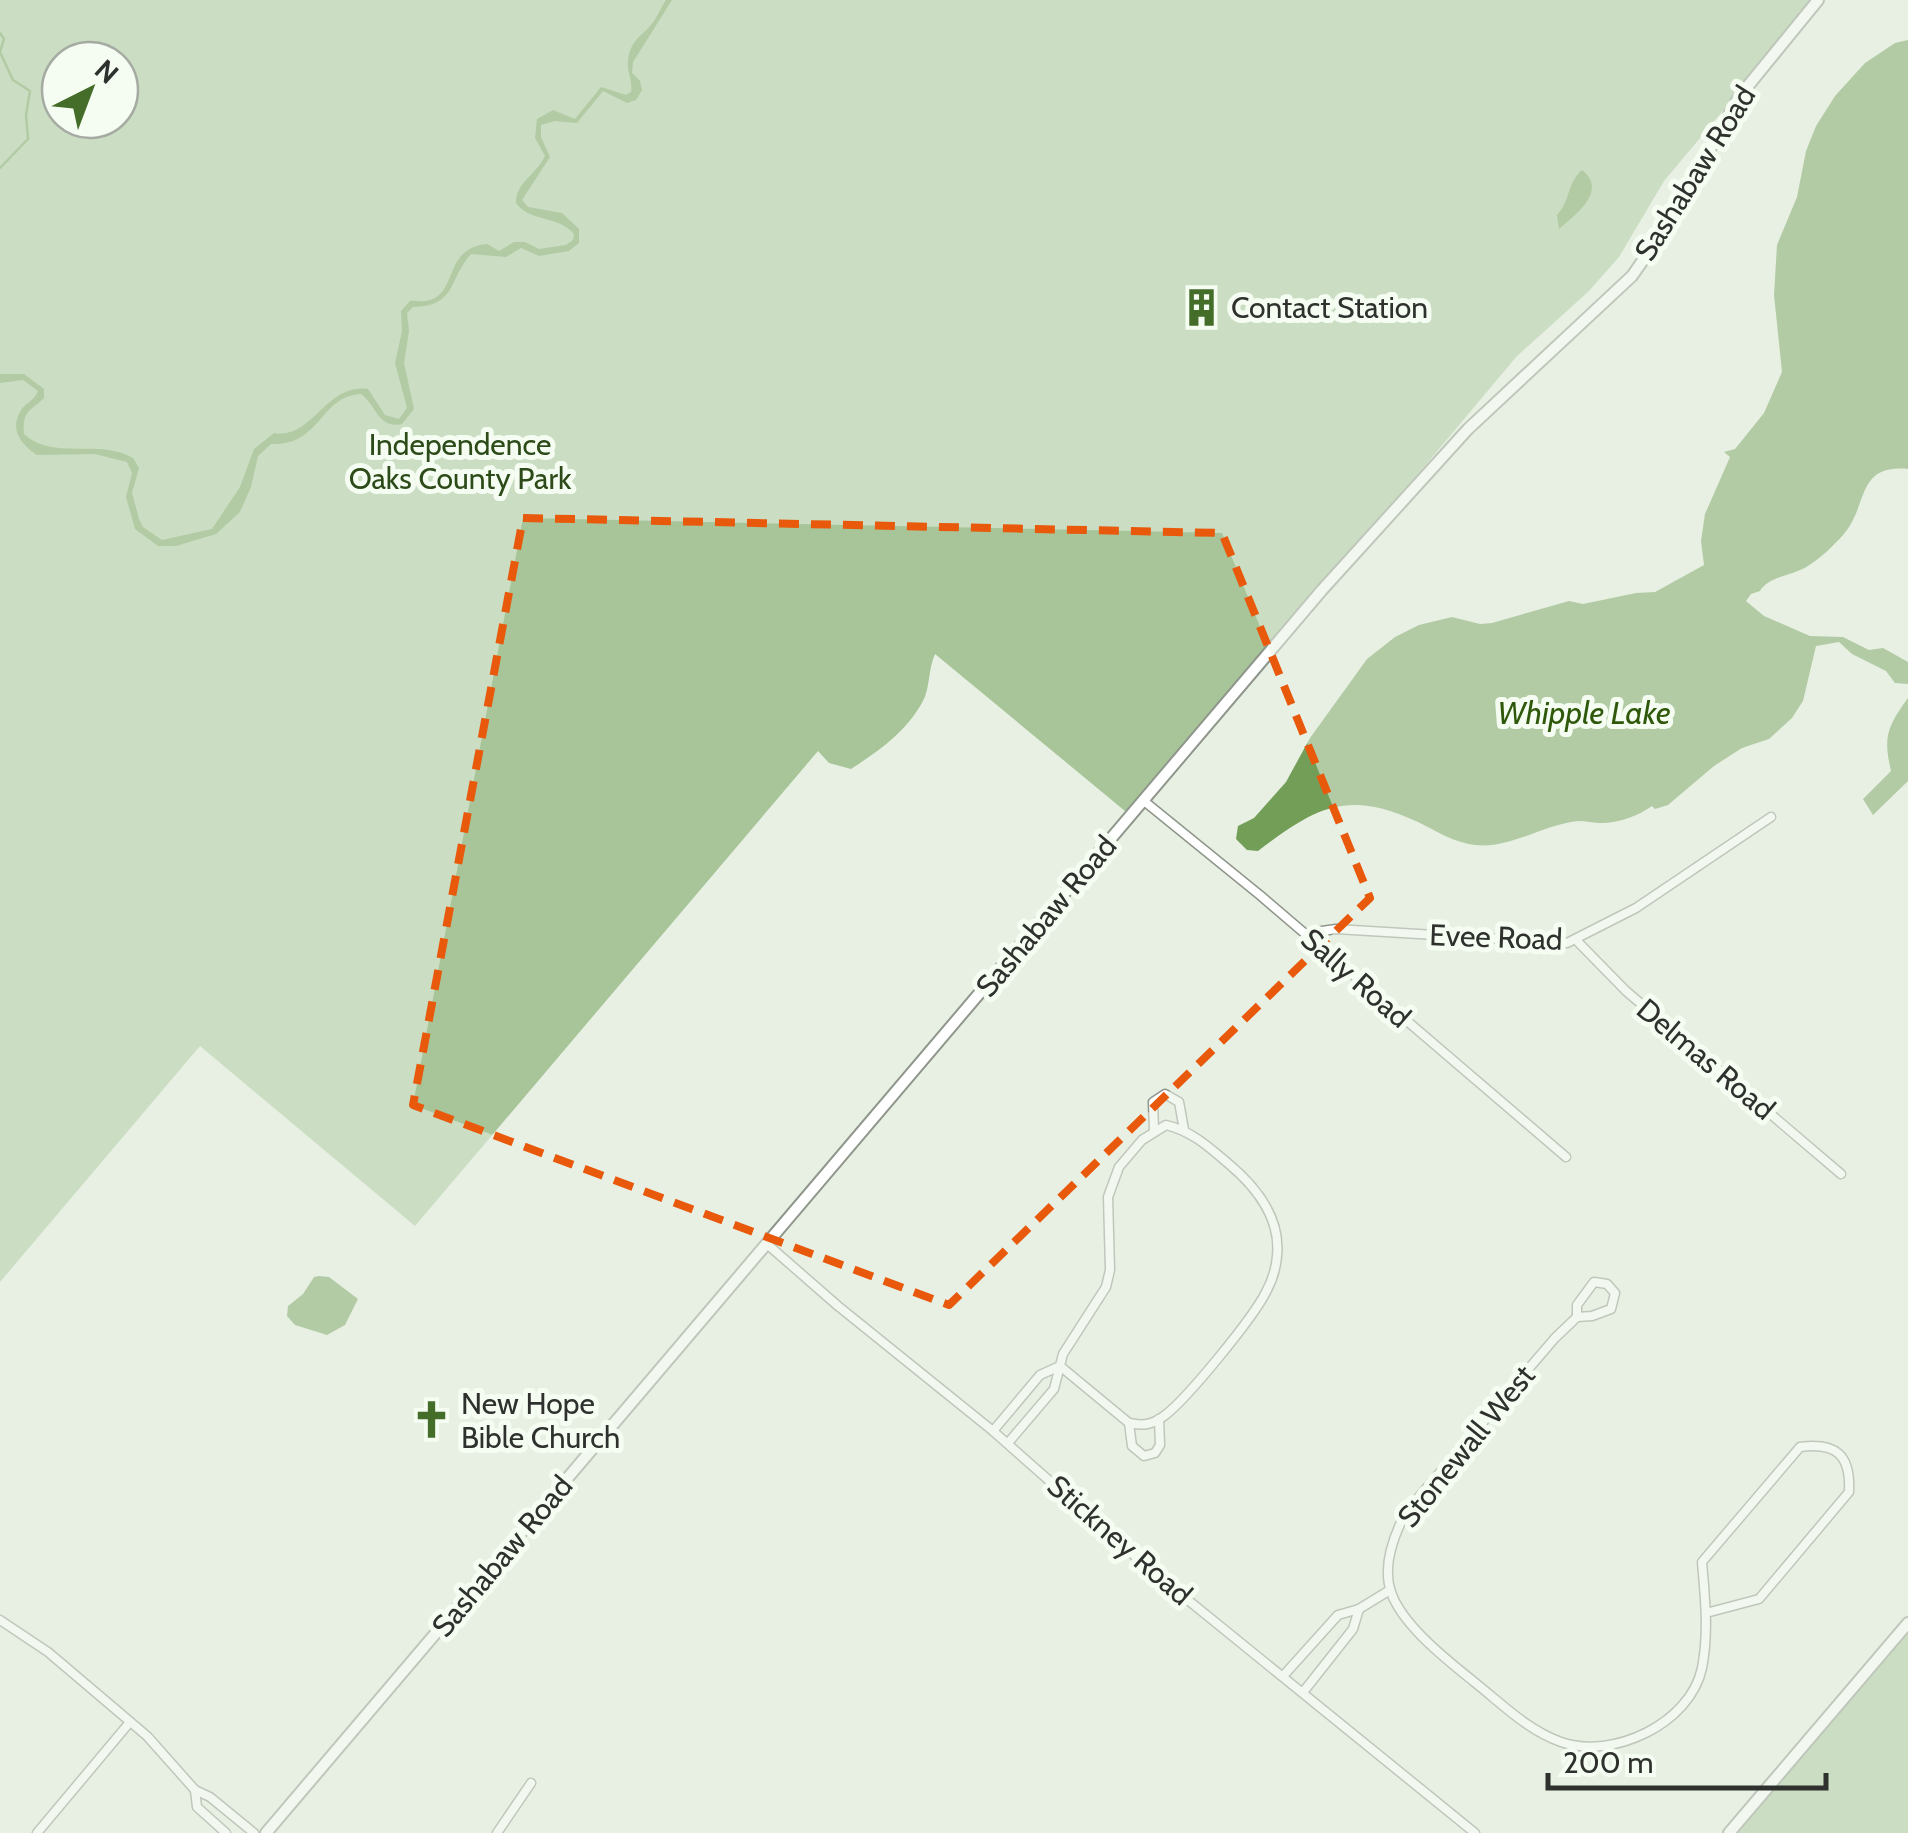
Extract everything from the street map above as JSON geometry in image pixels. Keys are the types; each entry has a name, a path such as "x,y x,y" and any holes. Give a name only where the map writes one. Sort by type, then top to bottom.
{"main road":[{"name":"Sashabaw Road","path":"266,1833 1322,590 1432,467 1632,276 1666,226 1733,106 1818,0"},
{"path":"1729,1833 1908,1624"}],"street":[{"name":"Sally Road","path":"1144,801 1566,1158"},
{"name":"Evee Road","path":"1309,938 1316,932 1336,930 1567,943 1636,908 1771,816"},
{"name":"Delmas Road","path":"1576,940 1664,1025 1841,1174"},
{"path":"1154,1131 1153,1102 1165,1094 1179,1102 1184,1130"},
{"path":"1008,1443 1054,1389 1060,1366 1064,1354 1106,1287 1110,1270 1108,1198 1114,1180 1132,1150 1154,1131 1166,1125 1184,1130 1231,1165 1260,1194 1275,1229 1278,1253 1264,1296 1244,1326 1167,1414 1142,1426 1129,1423 1060,1366"},
{"name":"Stickney Road","path":"768,1244 838,1306 993,1430 1146,1566 1474,1833"},
{"path":"1594,1282 1607,1284 1615,1293 1610,1309 1578,1317 1577,1305 1594,1282"},
{"name":"Stonewall West","path":"1390,1590 1393,1536 1406,1512 1555,1338 1578,1317"},
{"path":"993,1430 1040,1375 1060,1366"},
{"path":"1129,1423 1132,1446 1144,1456 1155,1453 1160,1445 1159,1419"},
{"path":"1284,1675 1338,1615 1359,1609 1390,1590 1399,1608 1437,1651 1529,1727 1563,1744 1598,1746 1630,1741 1661,1724 1683,1703 1701,1672 1706,1613 1702,1562 1800,1448 1822,1444 1841,1454 1850,1473 1848,1492 1759,1599 1706,1613"},
{"path":"1304,1691 1353,1629 1359,1609"},
{"path":"0,1620 31,1639 130,1722 195,1790 210,1797 254,1833"},
{"path":"1313,1643 1330,1657"},
{"path":"36,1833 130,1722"},
{"path":"496,1833 532,1783"},
{"path":"195,1790 197,1806 226,1833"}],"highlighted area":[{"path":"523,518 1222,533 1370,898 949,1305 413,1105"}],"green space":[{"name":"Independence Oaks County Park","path":"0,0 1816,0 1664,181 1619,257 1588,292 1517,356 1131,816 935,654 925,696 901,731 851,769 829,763 818,751 415,1226 200,1046 0,1282"},
{"path":"1908,1632 1908,1833 1737,1833"}],"water":[{"path":"666,0 672,0 633,62 632,73 642,90 636,100 627,103 603,91 577,123 555,121 541,125 541,137 550,157 522,200 528,207 562,213 579,229 579,243 569,251 539,256 521,248 506,257 471,254 445,297 427,306 413,307 407,313 409,331 404,363 414,409 402,424 382,420 361,394 347,397 301,437 271,444 258,456 240,512 216,534 176,546 158,546 135,529 126,497 132,473 127,462 95,454 37,455 22,441 16,424 18,417 38,391 23,380 0,383 0,374 24,374 44,389 44,398 24,420 24,434 35,442 120,452 133,458 139,468 132,493 139,519 143,527 162,540 212,529 240,487 254,449 274,433 299,428 341,394 368,389 385,415 399,419 407,408 395,363 402,331 401,311 410,301 426,301 443,291 457,262 473,247 487,244 499,251 514,242 525,242 539,249 566,245 573,240 574,234 567,228 528,213 516,203 519,189 545,156 535,138 537,119 553,110 575,119 601,87 626,95 631,92 628,65 632,47"},
{"name":"Whipple Lake","path":"1908,40 1908,469 1879,473 1865,489 1851,524 1831,548 1808,566 1769,582 1746,601 1764,616 1810,636 1843,637 1869,650 1883,648 1908,662 1908,684 1895,683 1886,671 1852,654 1839,642 1816,646 1803,701 1792,718 1769,739 1742,748 1714,766 1668,805 1655,809 1652,806 1621,820 1578,821 1501,844 1475,845 1393,812 1351,805 1315,814 1258,851 1247,850 1236,839 1238,826 1254,818 1286,782 1310,738 1367,659 1395,637 1419,625 1452,617 1492,623 1569,601 1583,604 1655,592 1704,565 1701,541 1705,514 1730,457 1724,452 1735,449 1764,413 1782,372 1774,295 1777,245 1797,197 1806,151 1835,96 1865,63 1895,43"},
{"path":"1582,170 1592,186 1591,194 1559,229 1557,215"},
{"path":"1908,698 1908,781 1873,815 1863,799 1891,771 1889,733"},
{"path":"319,1276 329,1277 358,1299 345,1325 327,1335 295,1325 287,1316 288,1306"}],"waterway":[{"path":"0,33 4,39 0,52 13,80 30,91 28,139 0,168"}],"place":[{"name":"Contact Station","path":"1201,307"},
{"name":"New Hope Bible Church","path":"431,1420"}]}
